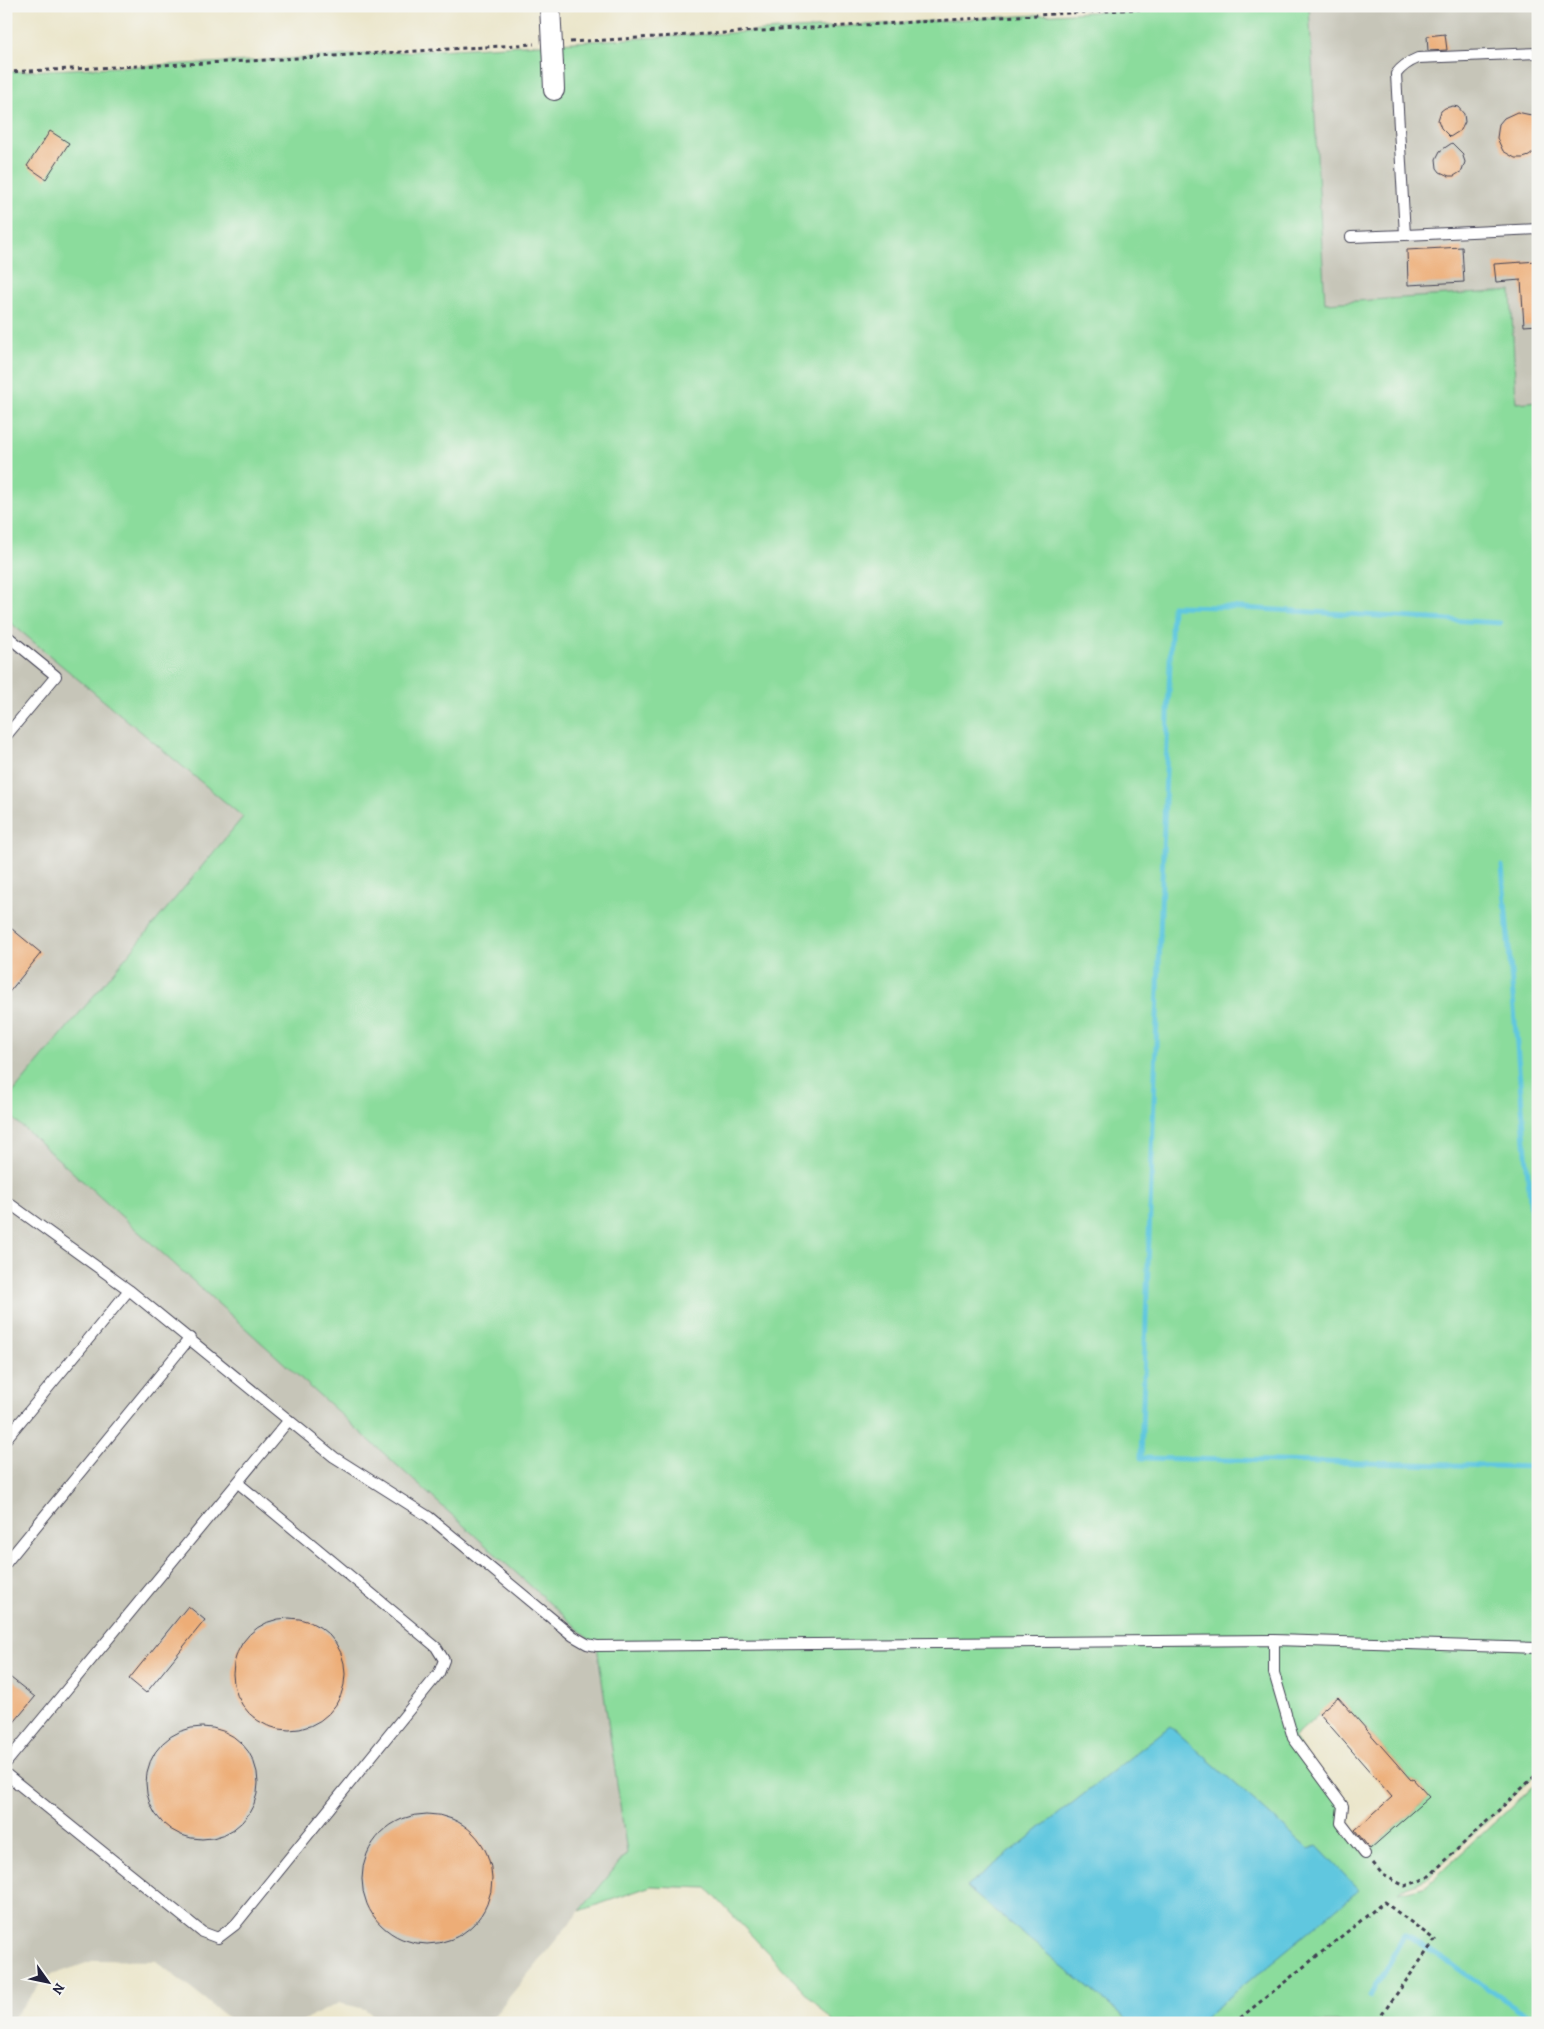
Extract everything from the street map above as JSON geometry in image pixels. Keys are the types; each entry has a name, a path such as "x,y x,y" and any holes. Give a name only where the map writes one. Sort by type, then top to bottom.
{"street":[{"path":"550,6 554,90"}],"lane":[{"path":"1405,235 1396,74 1401,67 1418,58 1538,53"},
{"path":"1351,237 1538,229"},
{"path":"6,635 56,676 6,736"},
{"path":"6,1201 129,1290 334,1457 429,1517 573,1636 587,1644 597,1646 703,1646 1274,1640 1538,1648"},
{"path":"6,1439 129,1290"},
{"path":"6,1563 190,1338"},
{"path":"6,1764 289,1420"},
{"path":"6,1774 202,1932 218,1938 235,1925 438,1673 444,1660 436,1647 238,1483"},
{"path":"1274,1640 1274,1673 1293,1738 1343,1806 1341,1823 1365,1854"}],"path":[{"path":"566,42 1191,6"},
{"path":"6,72 536,44"},
{"path":"1365,1854 1383,1875 1396,1883 1405,1886 1427,1878 1538,1773"},
{"path":"1234,2023 1384,1902 1436,1940 1376,2023"}],"shaded area":[{"path":"1309,6 1538,6 1538,401 1516,403 1511,291 1325,303"},
{"path":"6,619 243,817 6,1101"},
{"path":"6,1112 597,1646 627,1853 488,2023 382,2023 365,2009 339,2003 298,2023 234,2023 156,1961 95,1960 46,1977 9,2023 6,2023"}],"green space":[{"path":"1191,6 1309,6 1325,303 1511,291 1516,403 1538,401 1538,1773 1427,1878 1405,1886 1398,1892 1427,1885 1538,1782 1538,2023 834,2023 707,1888 651,1886 580,1911 627,1853 597,1646 6,1112 6,1101 243,817 6,619 6,72 249,61","holes":["1338,1697 1411,1780 1413,1779 1429,1797 1365,1854 1341,1823 1343,1806 1293,1738"]}],"water":[{"path":"1170,1726 1309,1849 1317,1846 1359,1890 1198,2023 1131,2023 966,1887"}],"building":[{"path":"1445,34 1447,50 1428,51 1427,36"},
{"path":"1453,106 1458,107 1464,114 1465,122 1461,130 1450,137 1441,128 1438,120 1441,111"},
{"path":"1517,112 1531,115 1538,120 1538,149 1523,158 1515,158 1503,151 1497,138 1499,124 1504,118"},
{"path":"50,131 69,143 46,179 27,166"},
{"path":"1452,143 1462,153 1465,162 1462,171 1454,176 1449,176 1440,172 1437,168 1436,159 1440,151"},
{"path":"1462,247 1464,282 1408,285 1407,250"},
{"path":"1538,261 1538,325 1524,326 1521,280 1496,282 1494,264"},
{"path":"6,924 41,953 6,996"},
{"path":"188,1606 205,1620 146,1693 129,1679"},
{"path":"289,1618 300,1619 310,1623 328,1635 340,1653 344,1663 344,1685 340,1695 328,1713 310,1725 300,1729 289,1730 278,1729 268,1725 250,1713 238,1695 234,1685 233,1674 234,1663 238,1653 250,1635 268,1623 278,1619"},
{"path":"6,1674 35,1697 6,1732"},
{"path":"1338,1697 1411,1780 1413,1779 1429,1797 1370,1849 1355,1830 1392,1797 1319,1713"},
{"path":"202,1727 223,1732 241,1744 253,1762 258,1783 253,1804 241,1822 223,1834 202,1839 181,1834 163,1822 151,1804 146,1783 151,1762 163,1744 181,1732"},
{"path":"427,1814 440,1815 452,1819 473,1833 487,1854 491,1866 491,1892 487,1904 473,1925 452,1939 440,1943 427,1944 414,1943 402,1939 381,1925 367,1904 363,1892 362,1879 363,1866 367,1854 381,1833 402,1819 414,1815"}],"waterway":[{"path":"1500,623 1224,607 1172,606 1141,1458 1538,1467"},
{"path":"1502,866 1538,1296"},
{"path":"1370,1996 1405,1934 1538,2022"}]}
